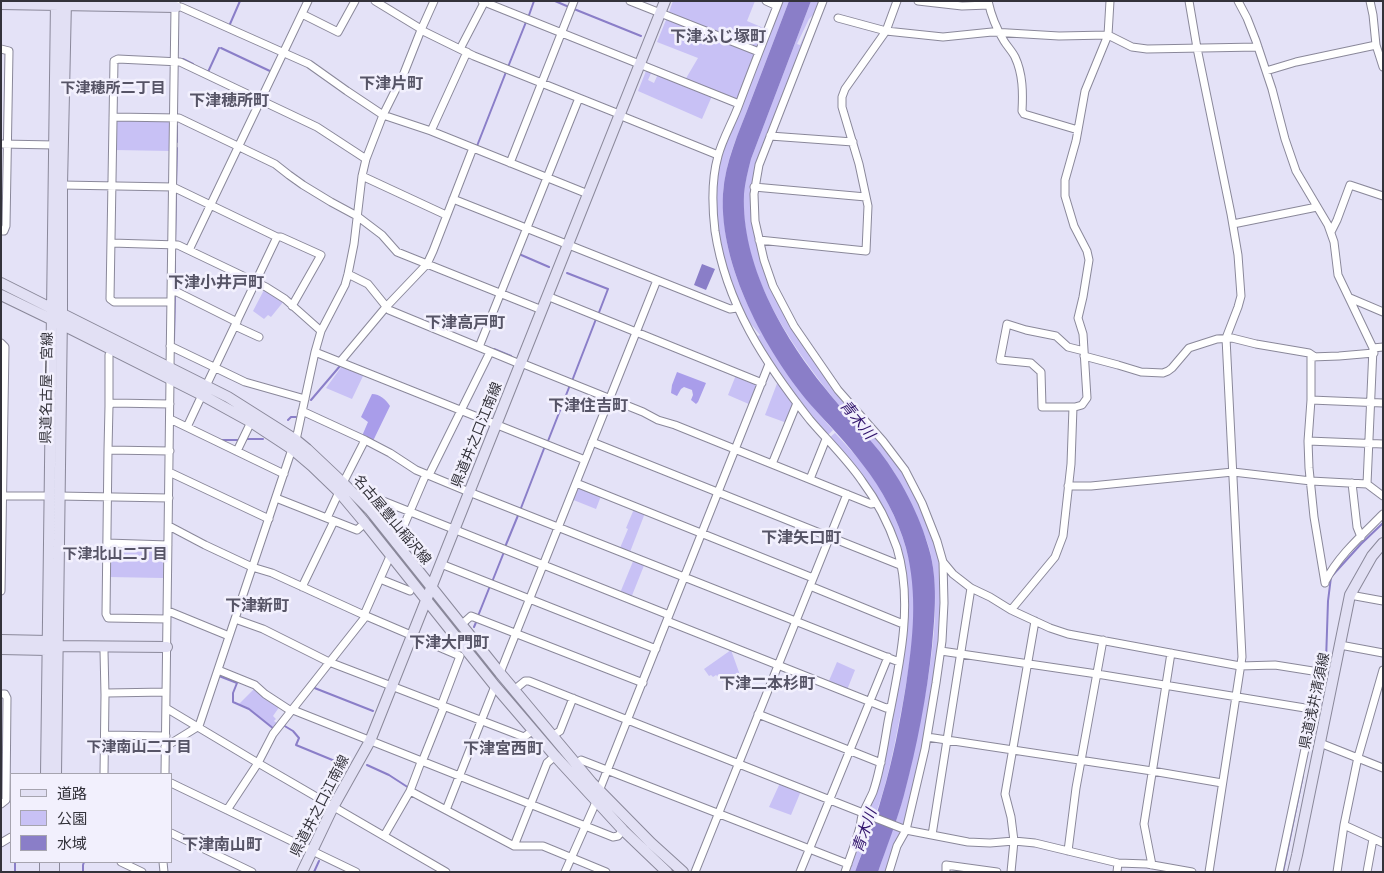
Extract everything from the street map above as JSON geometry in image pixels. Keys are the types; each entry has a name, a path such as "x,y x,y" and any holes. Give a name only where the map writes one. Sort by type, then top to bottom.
{"main road":[{"name":"県道井之口江南線","path":"302,872 333,807 370,741 665,1"},
{"name":"県道名古屋一宮線","path":"59,319 52,308 55,145 61,3"},
{"name":"県道名古屋一宮線","path":"46,773 62,185 61,3"},
{"path":"1,4 178,5"},
{"path":"1,282 52,308"},
{"name":"名古屋豊山稲沢線","path":"1,295 170,368 251,422 294,445"},
{"name":"名古屋豊山稲沢線","path":"59,319 170,379 204,390 248,409 294,445 324,476 364,504 500,673 599,791 683,872"},
{"name":"名古屋豊山稲沢線","path":"341,488 365,522 532,730 596,802 668,872"},
{"name":"県道浅井清須線","path":"1293,872 1350,595 1372,556 1383,543"},
{"path":"1,640 51,645"},
{"path":"1,649 51,645 167,646"},
{"name":"県道名古屋一宮線","path":"51,645 56,773"}],"street":[{"path":"189,250 308,1"},
{"path":"302,14 338,32 355,1"},
{"path":"375,1 421,29 463,50 718,155"},
{"path":"165,748 199,726 294,445 321,331 345,285 354,244 362,176 366,159 383,115 404,73 434,1"},
{"path":"510,163 574,1"},
{"path":"630,1 759,52"},
{"path":"766,1 778,4 718,155 712,200 718,248 723,269 737,308 769,364 797,403 862,480 876,503 897,549 903,590 903,624 899,662 881,763 874,791 863,814 845,872"},
{"path":"823,1 759,165 754,187 755,221 764,260 773,286 794,326 838,390 883,441 905,470 922,503 943,562 944,603 941,651 927,737 905,830 888,872"},
{"path":"759,240 866,251 868,206 860,164 842,107 842,97 845,89 886,31 897,1"},
{"path":"918,1 962,6 988,3 998,32 1015,56 1021,77 1022,111 1024,114 1078,130"},
{"path":"1110,1 1108,36 1086,91 1065,180 1065,196 1074,226 1089,260 1078,318 1083,334 1084,354 1087,398 1082,405 1073,407 1042,407 1041,372 1031,363 1000,360 1007,324 1056,336 1068,346 1084,354 1141,372 1163,373 1172,368 1189,348 1226,338 1309,352 1315,357"},
{"path":"1189,1 1238,255 1241,296 1226,338 1242,657 1209,872"},
{"path":"1238,1 1258,47 1296,171 1328,225 1334,242 1338,274 1374,350 1367,484"},
{"path":"1370,1 1376,46 1383,67"},
{"path":"431,131 484,2 739,104"},
{"path":"170,368 174,61 178,5 309,64 383,115 431,131 588,194"},
{"path":"838,18 886,31 943,37 998,32 1059,36 1108,36 1132,47 1147,49 1258,47"},
{"path":"1266,71 1296,62 1376,46"},
{"path":"1,49 9,52 4,144 6,226 4,231 1,231"},
{"path":"171,302 114,302 110,299 114,61 118,59 180,62 317,128 366,159"},
{"path":"479,348 579,98"},
{"path":"113,117 179,118 275,164 288,176 357,216 382,235 397,252 542,310"},
{"path":"770,136 853,142"},
{"path":"4,144 55,145"},
{"path":"340,362 386,307 427,264 473,148"},
{"path":"362,176 446,216"},
{"path":"62,185 172,187 277,237 281,237 321,255 292,306"},
{"path":"1331,232 1350,185 1383,196"},
{"path":"754,187 866,197"},
{"path":"453,199 730,309 737,308"},
{"path":"1232,224 1317,207"},
{"path":"187,427 277,237"},
{"path":"111,243 178,245 266,287 321,331"},
{"path":"348,274 368,284 389,310 658,420 736,449 871,504 876,503"},
{"path":"500,673 657,280"},
{"path":"171,292 177,292 259,337"},
{"path":"547,296 762,383"},
{"path":"1350,298 1383,312"},
{"path":"1,343 5,347 1,591"},
{"path":"170,346 245,382 305,399"},
{"path":"1383,347 1339,356 1311,357 1311,400 1308,440 1314,517 1325,583 1332,571 1383,514"},
{"path":"315,352 585,460"},
{"path":"396,544 427,475 490,352"},
{"path":"109,354 106,614 108,618 168,615 229,636"},
{"path":"565,872 596,802 607,770 769,364"},
{"path":"165,773 170,379"},
{"path":"1311,400 1383,403"},
{"path":"109,406 112,403 170,404"},
{"path":"772,464 797,403"},
{"path":"1012,610 1054,557 1060,546 1065,522 1071,464 1073,407"},
{"path":"302,411 365,440 427,475 899,662"},
{"path":"170,419 284,474"},
{"path":"237,452 251,422"},
{"path":"810,479 826,438"},
{"path":"327,518 365,440"},
{"path":"1308,440 1383,444"},
{"path":"592,442 900,564"},
{"path":"108,450 170,451"},
{"path":"170,472 268,519"},
{"path":"1068,486 1091,486 1233,472 1311,481 1367,484 1383,496"},
{"path":"1352,483 1357,527 1361,537"},
{"path":"576,484 813,578"},
{"path":"697,871 847,494"},
{"path":"2,496 169,498"},
{"path":"364,504 373,497 543,564 778,665 886,708 891,707"},
{"path":"276,498 357,530 365,522"},
{"path":"302,587 334,522"},
{"path":"169,526 252,567 272,573 460,656 410,791 384,836"},
{"path":"107,544 168,545"},
{"path":"227,810 258,763 273,734 365,615 391,554"},
{"path":"943,562 971,588 1035,621 1068,634 1240,666 1276,665 1319,672"},
{"path":"441,564 656,649"},
{"path":"380,579 410,591"},
{"path":"810,586 903,624"},
{"path":"932,834 971,588"},
{"path":"1350,595 1383,602"},
{"path":"461,625 471,616 642,683"},
{"path":"235,618 329,662 524,738 532,730"},
{"path":"1011,872 1014,841 1005,794 1035,621"},
{"path":"1068,851 1103,640"},
{"path":"1340,645 1383,653"},
{"path":"104,651 104,773"},
{"path":"941,651 1311,709 1280,872"},
{"path":"1152,865 1144,824 1171,653"},
{"path":"800,872 888,657"},
{"path":"218,670 255,685 265,694 292,711 613,837 618,836 623,830"},
{"path":"1337,872 1344,825 1358,757 1380,693 1383,670"},
{"path":"514,690 525,681 529,681 905,830 968,842 1014,841 1034,843 1118,863 1152,865 1192,872"},
{"path":"446,810 495,686"},
{"path":"105,695 107,693 166,692"},
{"path":"1,694 5,694 7,698 4,755 6,800 4,804 1,804"},
{"path":"552,736 560,731 573,698"},
{"path":"166,708 446,872"},
{"path":"758,714 881,763"},
{"path":"105,735 166,736"},
{"path":"927,737 1222,783"},
{"path":"1320,743 1383,768"},
{"path":"514,846 547,763 555,756"},
{"path":"581,760 848,864"},
{"path":"172,783 356,872"},
{"path":"410,791 514,846 543,846 606,872"},
{"path":"1344,825 1383,843"},
{"path":"172,833 252,872"},
{"path":"1367,872 1373,839"},
{"path":"123,863 142,872"},
{"path":"1117,872 1118,863"},
{"path":"946,872 946,865 979,868 997,872"}],"green space":[{"path":"673,1 755,1 747,21 766,29 758,48 670,15 669,12"},
{"path":"781,1 789,1 733,147 728,165 723,195 725,228 731,260 756,322 792,379 833,430 827,436 780,378 747,322 758,336 760,335 742,313 725,268 716,219 716,182 720,157"},
{"path":"811,1 820,1 817,11 809,19 797,44 800,45 812,23 756,167 753,221 757,246 770,285 855,411 849,417 810,368 776,314 762,285 751,255 745,224 744,193 751,159"},
{"path":"669,19 754,53 755,55 739,99 736,101 685,80 698,58 657,42 666,20"},
{"path":"646,71 652,71 648,80 654,83 658,74 712,96 702,119 638,91"},
{"path":"118,120 168,121 170,123 170,151 115,150 116,122"},
{"path":"265,288 284,301 271,317 268,315 264,319 253,311"},
{"path":"342,366 364,374 352,399 326,388"},
{"path":"736,375 758,384 751,405 728,395"},
{"path":"778,381 794,403 787,423 765,415"},
{"path":"857,414 882,442 903,472 919,502 941,562 942,609 938,653 914,787 904,828 895,824 910,769 930,667 935,620 934,573 926,540 901,486 884,458 851,419"},
{"path":"835,433 863,464 891,509 909,558 914,593 910,662 888,774 875,816 865,812 894,702 906,589 885,516 829,438"},
{"path":"578,486 601,496 596,509 571,499"},
{"path":"634,509 645,513 630,552 620,548"},
{"path":"112,545 164,546 163,578 109,577 109,548"},
{"path":"634,559 645,563 631,598 620,593"},
{"path":"731,650 740,675 733,681 724,683 716,675 713,677 709,676 704,669"},
{"path":"837,662 855,670 847,690 828,683"},
{"path":"255,688 280,706 273,716 276,719 274,721 278,724 275,729 250,711 250,709 239,704"},
{"path":"780,783 801,791 791,815 769,807"},
{"path":"864,817 873,821 855,872 849,872 850,863"},
{"path":"893,828 902,832 887,872 878,872"}],"shaded area":[{"path":"677,372 706,383 696,404 691,400 692,390 684,387 677,396 671,393"},
{"path":"372,394 378,395 390,406 373,441 362,436 368,422 361,417"}],"water":[{"path":"789,1 811,1 751,159 744,194 749,246 767,297 793,345 808,367 880,452 902,486 925,536 934,573 935,609 933,634 921,720 904,795 878,872 855,872 886,782 896,741 906,685 911,651 913,599 910,565 906,548 894,515 877,484 793,382 762,333 748,306 737,278 729,250 724,221 724,182 730,159"},
{"path":"702,264 715,269 706,290 694,285"}],"waterway":[{"path":"230,24 240,1"},
{"path":"528,18 534,1"},
{"path":"555,1 569,7"},
{"path":"574,9 641,36"},
{"path":"508,67 526,22"},
{"path":"207,71 219,48"},
{"path":"221,48 272,72"},
{"path":"183,59 193,64"},
{"path":"477,146 506,72"},
{"path":"177,80 177,114"},
{"path":"177,126 177,142"},
{"path":"176,185 177,148"},
{"path":"175,241 176,193"},
{"path":"175,249 175,288"},
{"path":"519,254 549,267"},
{"path":"567,273 608,289 598,315"},
{"path":"174,340 175,296"},
{"path":"570,380 572,381 596,319"},
{"path":"494,349 511,356"},
{"path":"311,400 340,366"},
{"path":"548,441 570,385"},
{"path":"288,420 291,417 296,417"},
{"path":"245,439 263,439"},
{"path":"220,440 240,440"},
{"path":"521,508 545,446"},
{"path":"505,547 519,513"},
{"path":"1316,711 1326,661 1328,601 1331,577 1383,523"},
{"path":"492,582 504,552"},
{"path":"478,616 490,586"},
{"path":"474,627 477,620"},
{"path":"219,676 237,683 233,693 233,702 249,709 274,729"},
{"path":"312,687 373,711"},
{"path":"283,725 293,731 299,738 296,745 347,766"},
{"path":"367,765 389,775 409,788"},
{"path":"1283,872 1303,775"},
{"path":"314,872 319,861"},
{"path":"15,863 15,872"},
{"path":"83,872 84,863"}],"district":[{"name":"下津ふじ塚町","path":"718,37"},
{"name":"下津片町","path":"391,84"},
{"name":"下津穂所二丁目","path":"113,89"},
{"name":"下津穂所町","path":"229,101"},
{"name":"下津小井戸町","path":"216,283"},
{"name":"下津高戸町","path":"465,323"},
{"name":"下津住吉町","path":"588,406"},
{"name":"下津矢口町","path":"801,538"},
{"name":"下津北山二丁目","path":"115,555"},
{"name":"下津新町","path":"257,606"},
{"name":"下津大門町","path":"449,643"},
{"name":"下津二本杉町","path":"767,684"},
{"name":"下津南山二丁目","path":"139,748"},
{"name":"下津宮西町","path":"503,749"},
{"name":"下津南山町","path":"222,845"}],"water label":[{"name":"青木川","path":"857,420"},
{"name":"青木川","path":"865,831"}]}
